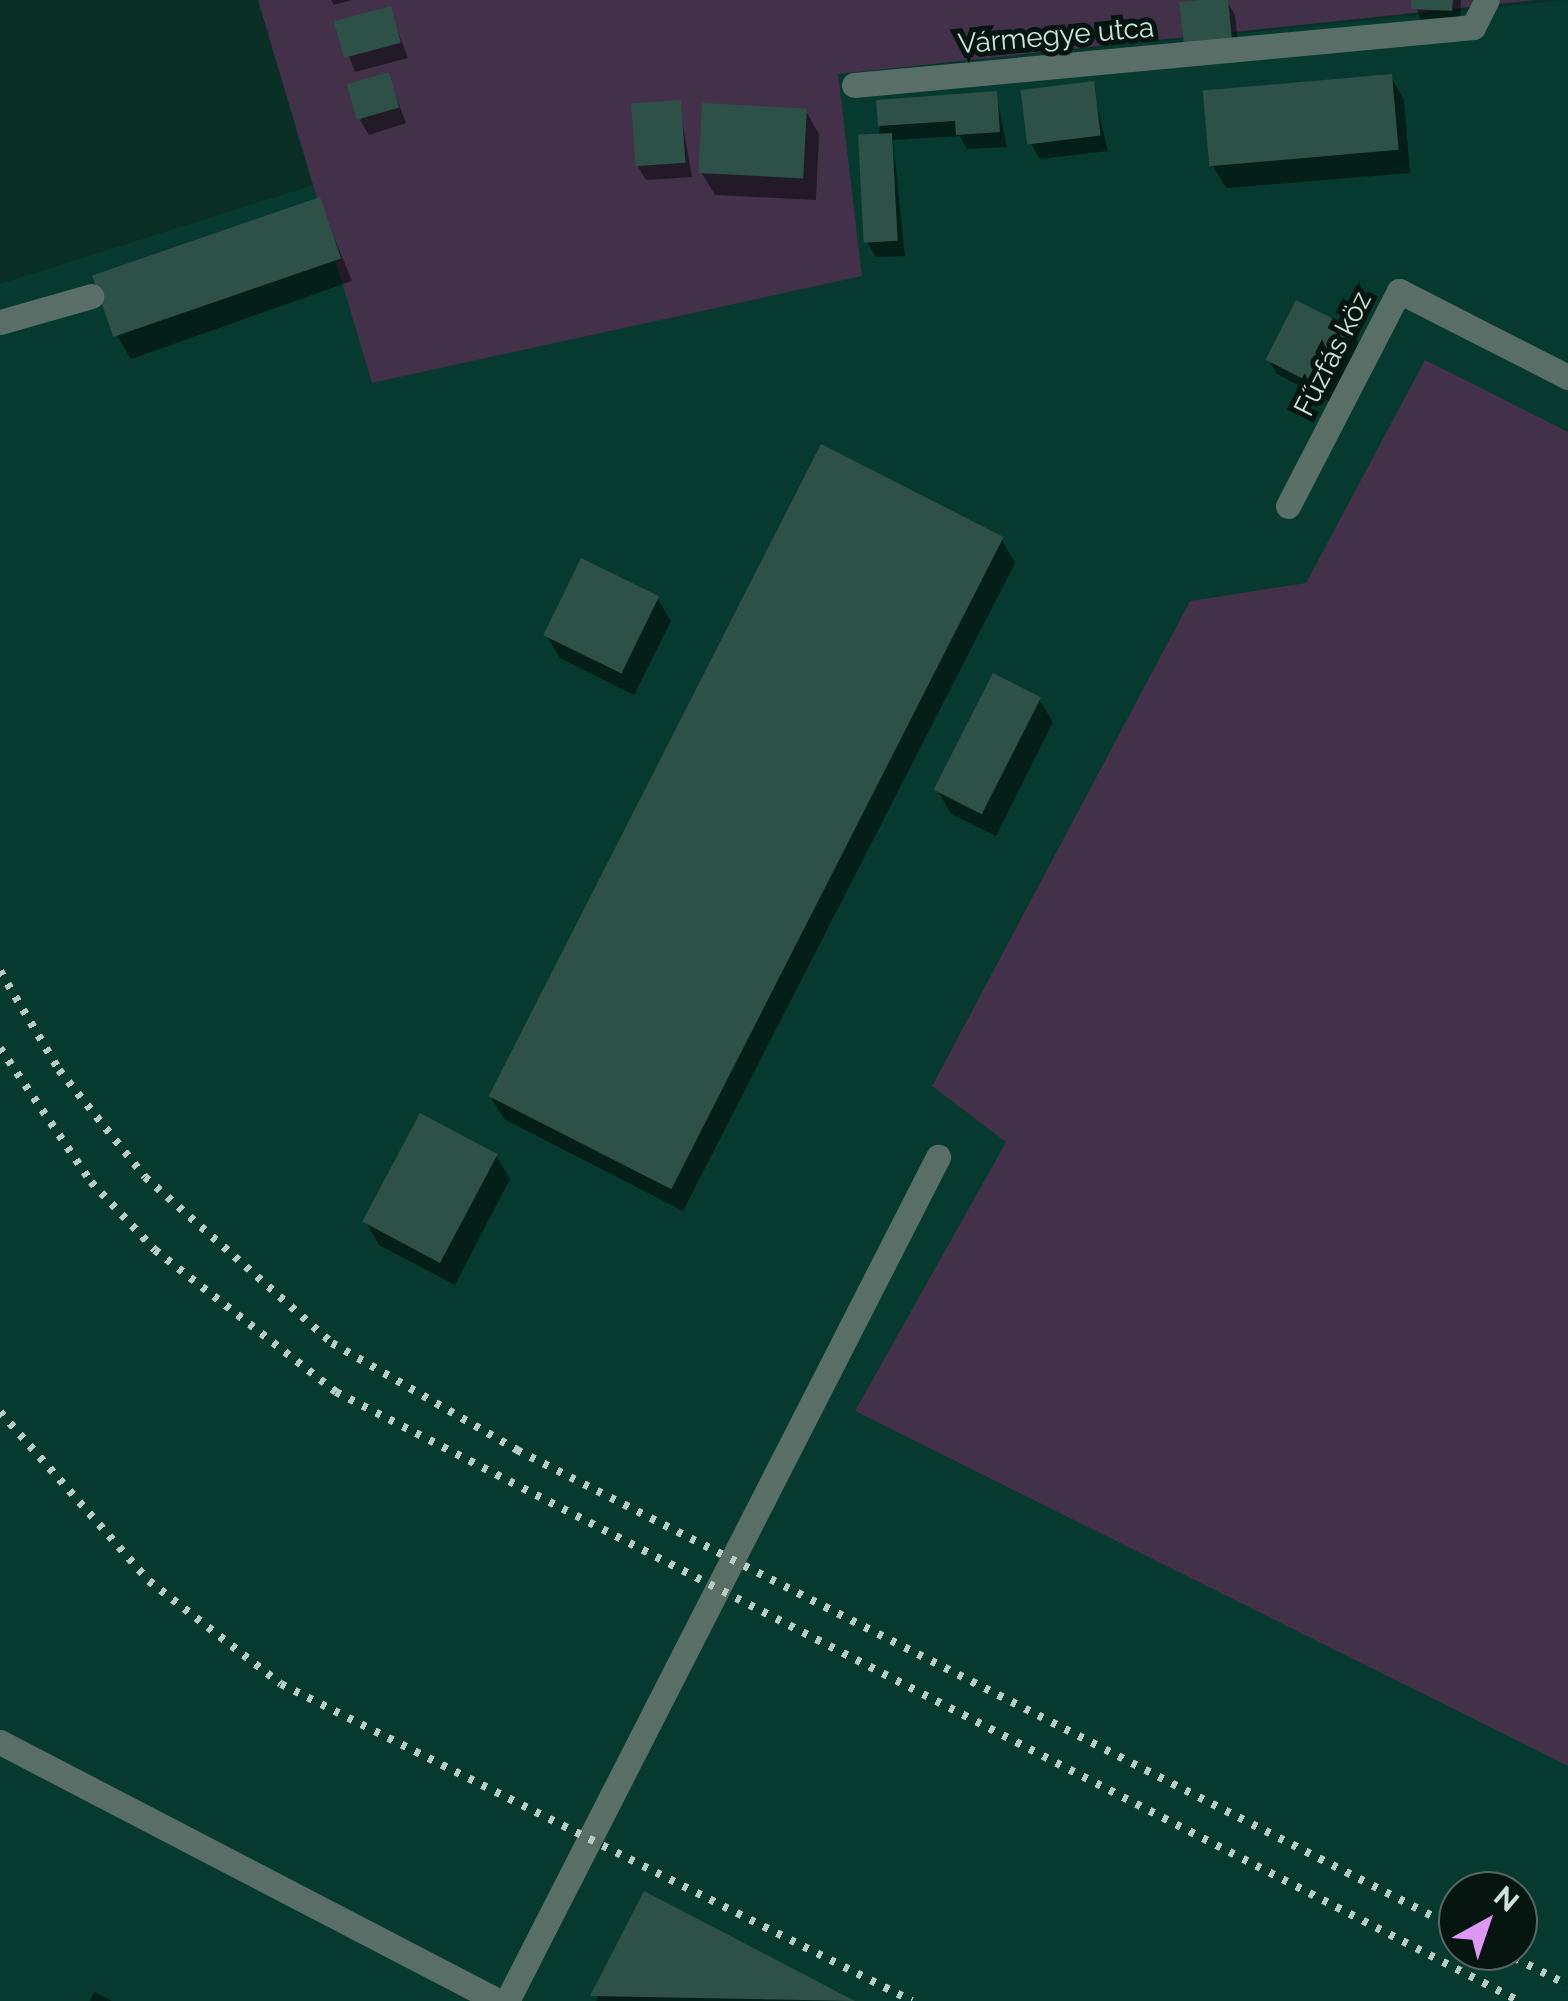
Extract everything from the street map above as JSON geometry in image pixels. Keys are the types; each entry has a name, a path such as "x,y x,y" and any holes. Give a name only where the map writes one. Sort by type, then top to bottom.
{"street":[{"name":"Vármegye utca","path":"854,85 1473,26 1487,0"},
{"name":"Fűzfás köz","path":"1288,506 1399,292 1568,377"},
{"path":"0,322 91,296"},
{"path":"507,2001 938,1157"},
{"path":"0,1742 498,2001"}],"shaded area":[{"path":"258,0 1535,0 838,74 862,276 372,383"},
{"path":"1568,0 1568,432 1425,361 1306,583 1190,601 932,1085 1006,1142 855,1411 1568,1766 1568,2001 0,2001 0,284 317,184 372,383 861,276 837,74"},
{"path":"1425,360 1568,432 1568,1766 855,1411 1006,1142 932,1086 1190,601 1306,583"}],"building":[{"path":"1228,0 1232,39 1184,44 1179,2"},
{"path":"1411,0 1453,0 1452,11 1411,9"},
{"path":"391,6 401,43 344,58 334,21"},
{"path":"389,72 399,108 357,120 347,84"},
{"path":"1392,74 1399,150 1209,166 1203,91"},
{"path":"1094,81 1101,136 1027,145 1021,90"},
{"path":"997,91 1000,132 956,135 955,121 878,126 876,100"},
{"path":"681,100 685,163 636,166 631,103"},
{"path":"702,103 807,108 803,178 698,173"},
{"path":"892,133 898,241 864,243 858,135"},
{"path":"320,197 341,258 113,337 92,275"},
{"path":"1296,300 1354,330 1323,389 1266,360"},
{"path":"821,444 1004,537 671,1189 489,1096"},
{"path":"581,558 659,596 621,673 543,635"},
{"path":"993,673 1041,698 982,814 934,790"},
{"path":"420,1113 498,1154 440,1263 362,1222"},
{"path":"644,1891 855,2001 590,1996"}],"railway":[{"path":"0,971 59,1070 145,1177 332,1343 517,1450 1438,1919"},
{"path":"0,1048 91,1182 155,1250 336,1392 1519,2001"},
{"path":"0,1412 149,1581 281,1684 912,2001"},
{"path":"1538,1970 1568,1985"}]}
